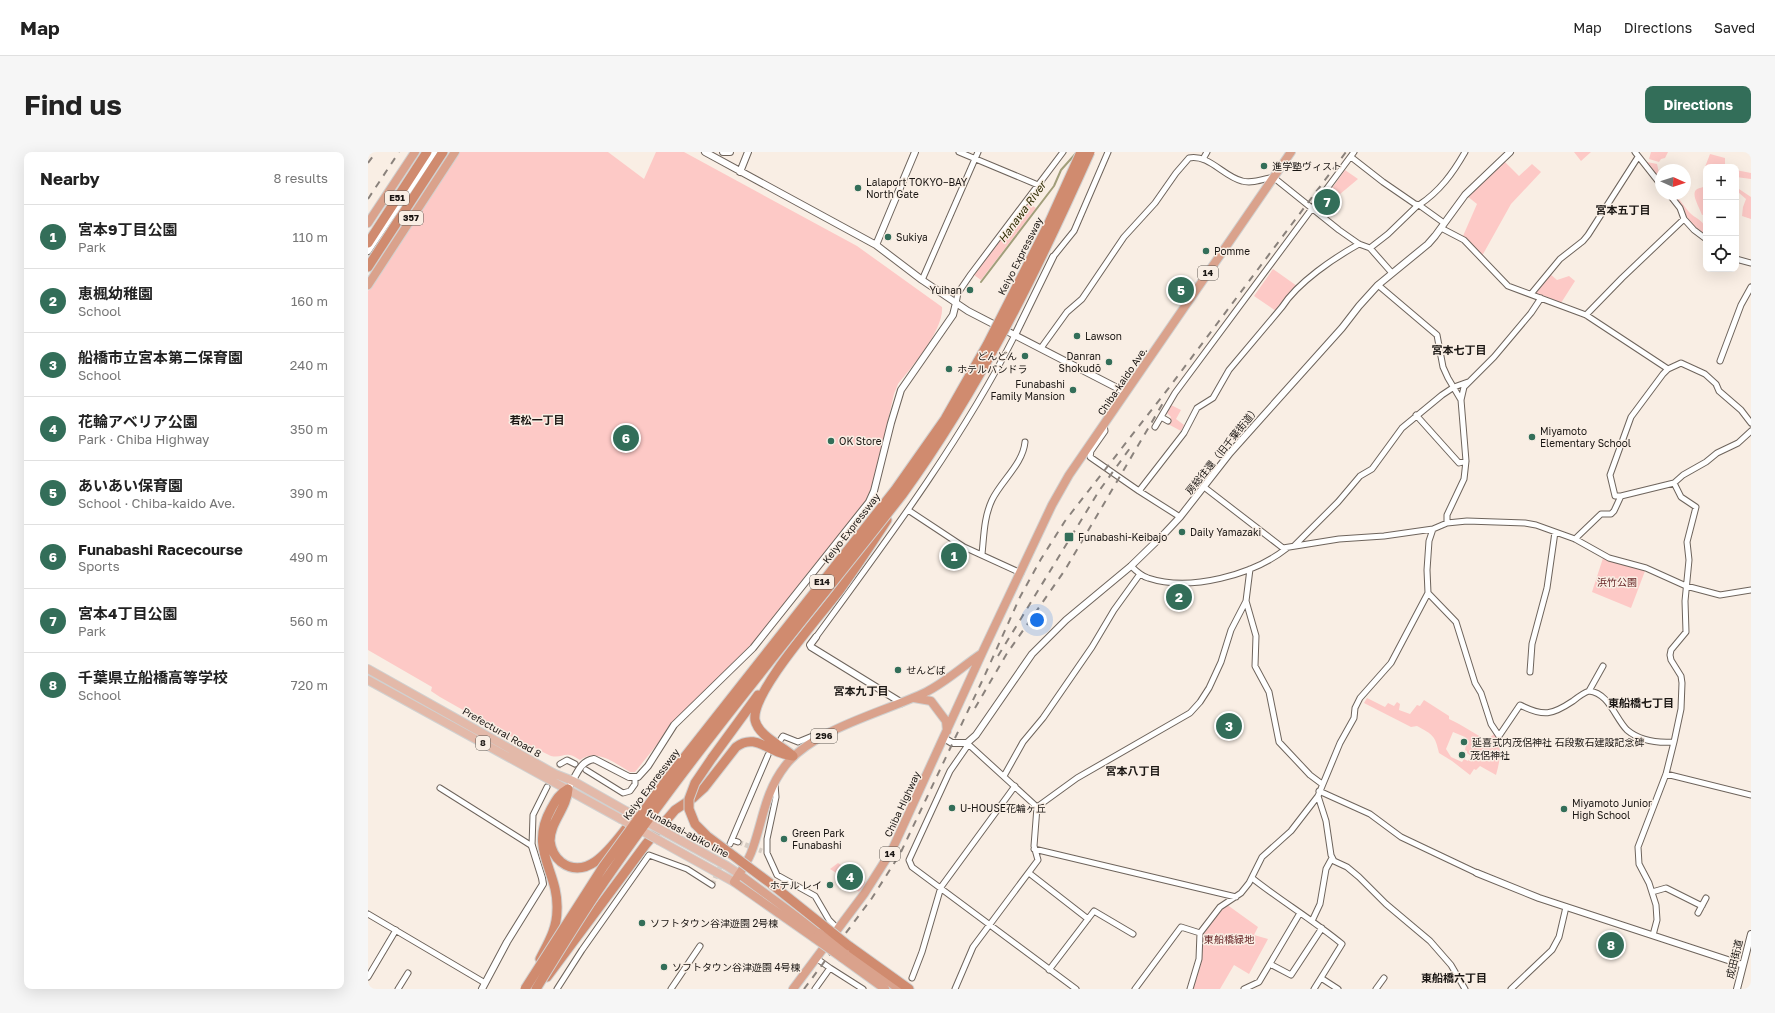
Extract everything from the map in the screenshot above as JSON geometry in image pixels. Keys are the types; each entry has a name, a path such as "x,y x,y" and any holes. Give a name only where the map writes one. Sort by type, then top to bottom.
{"highway":[{"path":"368,223 415,152"},
{"name":"E51","path":"368,243 427,152"},
{"name":"E51","path":"368,268 443,152"},
{"name":"357","path":"368,285 455,152"},
{"name":"Keiyo Expressway","path":"525,989 603,867 668,778 896,490 945,419 987,346 1048,225 1081,152"},
{"name":"Keiyo Expressway","path":"538,989 599,890 655,810 902,495 952,422 994,350 1056,227 1090,152"},
{"name":"Chiba-kaido Ave.","path":"1021,573 1056,497 1076,463 1104,425 1125,392 1291,152"},
{"path":"885,989 770,883 707,836 696,824 689,809 689,799 695,782 861,560 902,495"},
{"name":"Chiba Highway","path":"794,989 879,872 892,850 981,654 1021,573"},
{"name":"296","path":"734,882 751,854 769,793 775,781 793,756 825,735 936,687 981,654"},
{"path":"776,672 760,699 755,713 755,719 764,735 793,756"},
{"path":"913,698 930,701 946,722 945,734"},
{"path":"538,989 573,940 646,844 675,810 693,798 704,788 736,747 752,741 764,744 778,752 793,756"},
{"path":"571,785 568,799 559,814 550,841 554,854 564,864 578,868 591,865 603,856 668,778"},
{"path":"525,989 551,938 557,919 557,898 541,840 547,816 559,794 571,785"},
{"path":"739,874 817,936"},
{"path":"734,882 817,936 909,989"},
{"path":"845,952 899,989"}],"main road":[{"name":"Prefectural Road 8","path":"368,668 555,774 621,819"},
{"name":"Prefectural Road 8","path":"368,680 571,785 626,811"},
{"name":"funabasi-abiko line","path":"626,811 739,874"},
{"name":"funabasi-abiko line","path":"621,819 734,882"}],"street":[{"path":"368,251 434,152"},
{"path":"705,152 876,244 922,280 956,303 1125,392"},
{"path":"723,152 730,152"},
{"path":"740,172 748,152"},
{"path":"876,244 915,152"},
{"path":"959,152 1038,185"},
{"path":"922,280 978,152"},
{"path":"571,785 585,762 594,759 629,777 635,778 642,773 674,725 753,648 862,512 874,491 901,390 953,315 958,293 1063,152"},
{"path":"902,703 810,645 908,510 980,401 1053,257 1074,232 1108,152"},
{"path":"1203,159 1207,152"},
{"path":"1370,248 1388,234 1419,205 1432,196 1445,182 1465,152"},
{"name":"房総往還（旧千葉街道）","path":"968,744 976,735 1032,654 1077,610 1130,566 1180,517 1234,448 1342,328 1378,285 1428,244 1465,195 1510,152"},
{"path":"1634,152 1655,178"},
{"path":"1155,426 1183,382 1352,154 1383,182 1419,205 1464,240 1508,286 1586,315 1668,369"},
{"path":"1531,294 1560,259 1583,241 1638,157"},
{"path":"1041,348 1067,312 1082,299 1124,237 1155,203 1176,173 1189,158 1203,159 1232,178 1243,182 1253,182 1273,177 1339,230 1359,244 1370,248 1392,273"},
{"path":"1674,200 1680,208 1684,219 1694,230 1703,237"},
{"path":"1586,315 1622,278 1684,219"},
{"path":"1139,491 1184,433 1197,408 1213,398 1229,370 1289,297 1335,257 1359,244"},
{"path":"1739,260 1751,263"},
{"path":"1378,285 1437,335 1443,367 1461,400"},
{"path":"1720,361 1741,305 1751,287"},
{"path":"1447,523 1447,515 1464,480 1466,462 1461,400 1464,386 1494,357 1531,313 1541,298"},
{"path":"1751,423 1741,410 1719,392 1716,384 1705,374 1681,363 1668,369 1631,417 1626,428 1610,475 1615,496 1621,496 1674,483 1683,475 1706,462 1717,453 1738,443 1751,430"},
{"path":"1130,566 1140,574 1156,580 1192,583 1208,581 1250,569 1277,556 1289,548 1338,502 1360,476 1372,469 1402,428 1454,387 1469,382"},
{"path":"1416,416 1459,463 1466,462"},
{"path":"1161,417 1168,422"},
{"path":"1104,425 1105,431 1091,451 1090,457 1180,517"},
{"path":"982,554 985,518 993,498 1023,451 1025,442"},
{"path":"1653,935 1657,913 1652,892 1639,864 1638,846 1666,774 1681,709 1681,676 1671,660 1670,655 1671,650 1686,632 1686,586 1689,560 1688,542 1696,507 1681,497 1674,483"},
{"path":"1204,487 1280,546 1289,548 1339,539 1384,536 1433,529 1447,523 1467,521 1525,523 1536,525 1576,539 1609,558 1646,568 1686,586 1720,595 1751,590"},
{"path":"1576,539 1601,514 1611,514 1621,496"},
{"path":"908,510 964,547 1021,573"},
{"path":"1190,989 1199,959 1200,932 1220,907 1226,902 1237,897 1252,878 1262,857 1291,831 1319,794 1340,743 1354,718 1355,708 1360,698 1391,662 1428,593 1427,570 1429,541 1433,529"},
{"path":"1530,672 1532,644 1547,588 1555,532"},
{"path":"1037,807 1078,778 1190,713 1200,702 1209,688 1221,662 1231,630 1246,601 1250,569"},
{"path":"1004,776 1023,742 1043,718 1092,647 1114,610 1140,574"},
{"path":"1428,593 1456,622 1475,683 1481,693 1491,724 1499,736 1520,705 1540,714 1547,714 1563,707 1589,691 1603,666"},
{"path":"1246,601 1256,636 1255,666 1269,692 1279,742 1310,775 1322,784"},
{"path":"1589,691 1602,696 1611,706 1623,725 1632,733 1652,741 1674,742"},
{"path":"945,734 952,743 968,744 1037,807"},
{"path":"782,739 782,736 798,742 815,735 825,735"},
{"path":"968,744 950,771 909,860 912,867 941,887 1076,989"},
{"path":"738,842 731,842 768,755"},
{"path":"560,764 567,760 575,764"},
{"path":"586,770 623,793 630,791 635,784 635,778"},
{"path":"1666,774 1751,795"},
{"path":"775,781 776,797 765,852 777,875 814,896 829,920 838,930"},
{"path":"912,978 917,969 941,887 1015,786"},
{"path":"482,989 507,942 543,884 532,846 534,815 547,787"},
{"path":"440,788 532,846"},
{"path":"1312,921 1320,904 1326,869 1332,858 1326,821 1319,794"},
{"path":"1319,794 1370,814 1401,837 1477,873 1513,888 1743,966"},
{"path":"955,989 974,947 1038,860 1034,849 1037,807"},
{"path":"1034,849 1237,897"},
{"path":"557,989 582,950 649,855 688,869 712,885"},
{"path":"1332,858 1359,877 1386,904 1430,941 1451,965 1466,989"},
{"path":"1029,873 1088,919"},
{"path":"1252,878 1342,944 1314,989"},
{"path":"1652,892 1666,888 1702,906"},
{"path":"1698,913 1706,898"},
{"path":"1511,989 1552,950 1559,937 1566,907"},
{"path":"1049,970 1094,911 1133,934"},
{"path":"1244,989 1259,982 1300,913"},
{"path":"369,915 485,983"},
{"path":"1135,989 1181,927 1200,932"},
{"path":"1270,964 1291,975 1322,928"},
{"path":"368,977 396,930"},
{"name":"成田街道","path":"1737,989 1751,934"},
{"path":"671,989 700,946"},
{"path":"816,958 864,989"},
{"path":"815,989 830,968"},
{"path":"398,989 408,973"},
{"path":"1321,978 1338,989"},
{"path":"1376,989 1384,978"}],"green space":[{"path":"459,152 608,152 644,179 656,152 684,152 857,246 942,307 938,326 933,337 919,358 898,384 894,394 874,482 864,505 806,575 759,637 741,658 674,720 663,737 635,772 630,772 612,761 599,756 586,757 580,760 571,755 551,756 500,731 440,697 431,691 432,687 368,650 368,291"},
{"path":"1574,152 1591,152 1581,161"},
{"path":"1651,152 1668,152 1665,158 1661,159 1659,162 1649,159"},
{"path":"1710,154 1725,158 1725,164 1706,164"},
{"path":"1504,161 1519,176 1532,164 1541,172 1511,204 1482,256 1463,236 1477,204 1467,196"},
{"path":"1647,162 1657,164 1655,164 1655,175 1646,164"},
{"path":"1345,170 1358,179 1321,210 1318,208"},
{"path":"1739,171 1751,173 1751,179 1739,177"},
{"path":"1703,187 1702,215 1695,198 1695,192 1697,189"},
{"path":"1739,189 1751,197 1751,219 1742,216 1746,199 1739,193"},
{"path":"1675,200 1680,200 1689,212 1703,224 1703,234 1690,222"},
{"path":"1028,203 1036,208 981,280 974,275"},
{"path":"1273,269 1297,286 1286,297 1276,311 1254,296"},
{"path":"1550,274 1557,280 1569,276 1575,281 1561,303 1535,294"},
{"path":"1171,405 1181,410 1176,419 1184,425 1181,431 1168,424 1171,417 1167,413"},
{"path":"952,550 961,554 956,563 948,557"},
{"name":"浜竹公園","path":"1603,558 1645,571 1631,608 1592,592"},
{"path":"1367,698 1385,707 1388,703 1394,706 1397,702 1400,704 1399,710 1410,714 1417,705 1420,706 1424,700 1449,716 1449,719 1487,740 1494,734 1500,749 1499,764 1496,775 1480,766 1476,770 1474,769 1470,775 1439,753 1436,742 1427,731 1417,726 1411,727 1364,703","holes":["1453,732 1465,737 1465,750 1471,756 1468,761 1464,759 1462,762 1451,757 1446,749"]},
{"path":"838,863 864,881 865,883 859,892 854,887 856,885 847,878 830,869"},
{"name":"東船橋緑地","path":"1226,904 1258,927 1254,935 1268,939 1249,974 1234,965 1220,989 1192,989 1201,959 1201,934"}],"waterway":[{"name":"Hanawa River","path":"981,282 1054,186 1061,170 1077,152"}],"tunnel":[{"path":"547,787 560,764"},
{"path":"738,842 762,851"},
{"path":"712,885 728,849"}],"railway":[{"path":"368,163 376,152"},
{"path":"368,199 399,152"},
{"path":"804,989 872,898 900,854 984,677 1020,597 1041,559 1065,521 1171,385 1346,152"},
{"path":"975,708 1006,655 1065,570 1163,403"},
{"path":"998,656 1099,491 1133,444"}],"place":[{"name":"進学塾ヴィスト","path":"1264,166"},
{"name":"Lalaport TOKYO−BAY North Gate","path":"858,188"},
{"name":"宮本4丁目公園","path":"1327,202"},
{"name":"Sukiya","path":"888,237"},
{"name":"Pomme","path":"1206,251"},
{"name":"Yuihan","path":"970,290"},
{"name":"あいあい保育園","path":"1181,290"},
{"name":"Lawson","path":"1077,336"},
{"name":"どんどん","path":"1025,356"},
{"name":"Danran Shokudō","path":"1109,362"},
{"name":"ホテルパンドラ","path":"949,369"},
{"name":"Funabashi Family Mansion","path":"1073,390"},
{"name":"Miyamoto Elementary School","path":"1532,437"},
{"name":"Funabashi Racecourse","path":"626,438"},
{"name":"OK Store","path":"831,441"},
{"name":"Daily Yamazaki","path":"1182,532"},
{"name":"Funabashi-Keibajo","path":"1069,537"},
{"name":"宮本9丁目公園","path":"954,556"},
{"name":"恵楓幼稚園","path":"1179,597"},
{"name":"せんどば","path":"898,670"},
{"name":"船橋市立宮本第二保育園","path":"1229,726"},
{"name":"延喜式内茂侶神社 石段敷石建設記念碑","path":"1464,742"},
{"name":"茂侶神社","path":"1462,755"},
{"name":"U-HOUSE花輪ヶ丘","path":"952,808"},
{"name":"Miyamoto Junior High School","path":"1564,809"},
{"name":"Green Park Funabashi","path":"784,839"},
{"name":"花輪アベリア公園","path":"850,877"},
{"name":"ホテル レイ","path":"830,885"},
{"name":"ソフトタウン谷津遊園 2号棟","path":"642,923"},
{"name":"千葉県立船橋高等学校","path":"1611,945"},
{"name":"ソフトタウン谷津遊園 4号棟","path":"664,967"}],"district":[{"name":"宮本五丁目","path":"1623,210"},
{"name":"宮本七丁目","path":"1459,350"},
{"name":"若松一丁目","path":"537,420"},
{"name":"宮本九丁目","path":"861,691"},
{"name":"東船橋七丁目","path":"1641,703"},
{"name":"宮本八丁目","path":"1133,771"},
{"name":"東船橋六丁目","path":"1454,978"}]}
